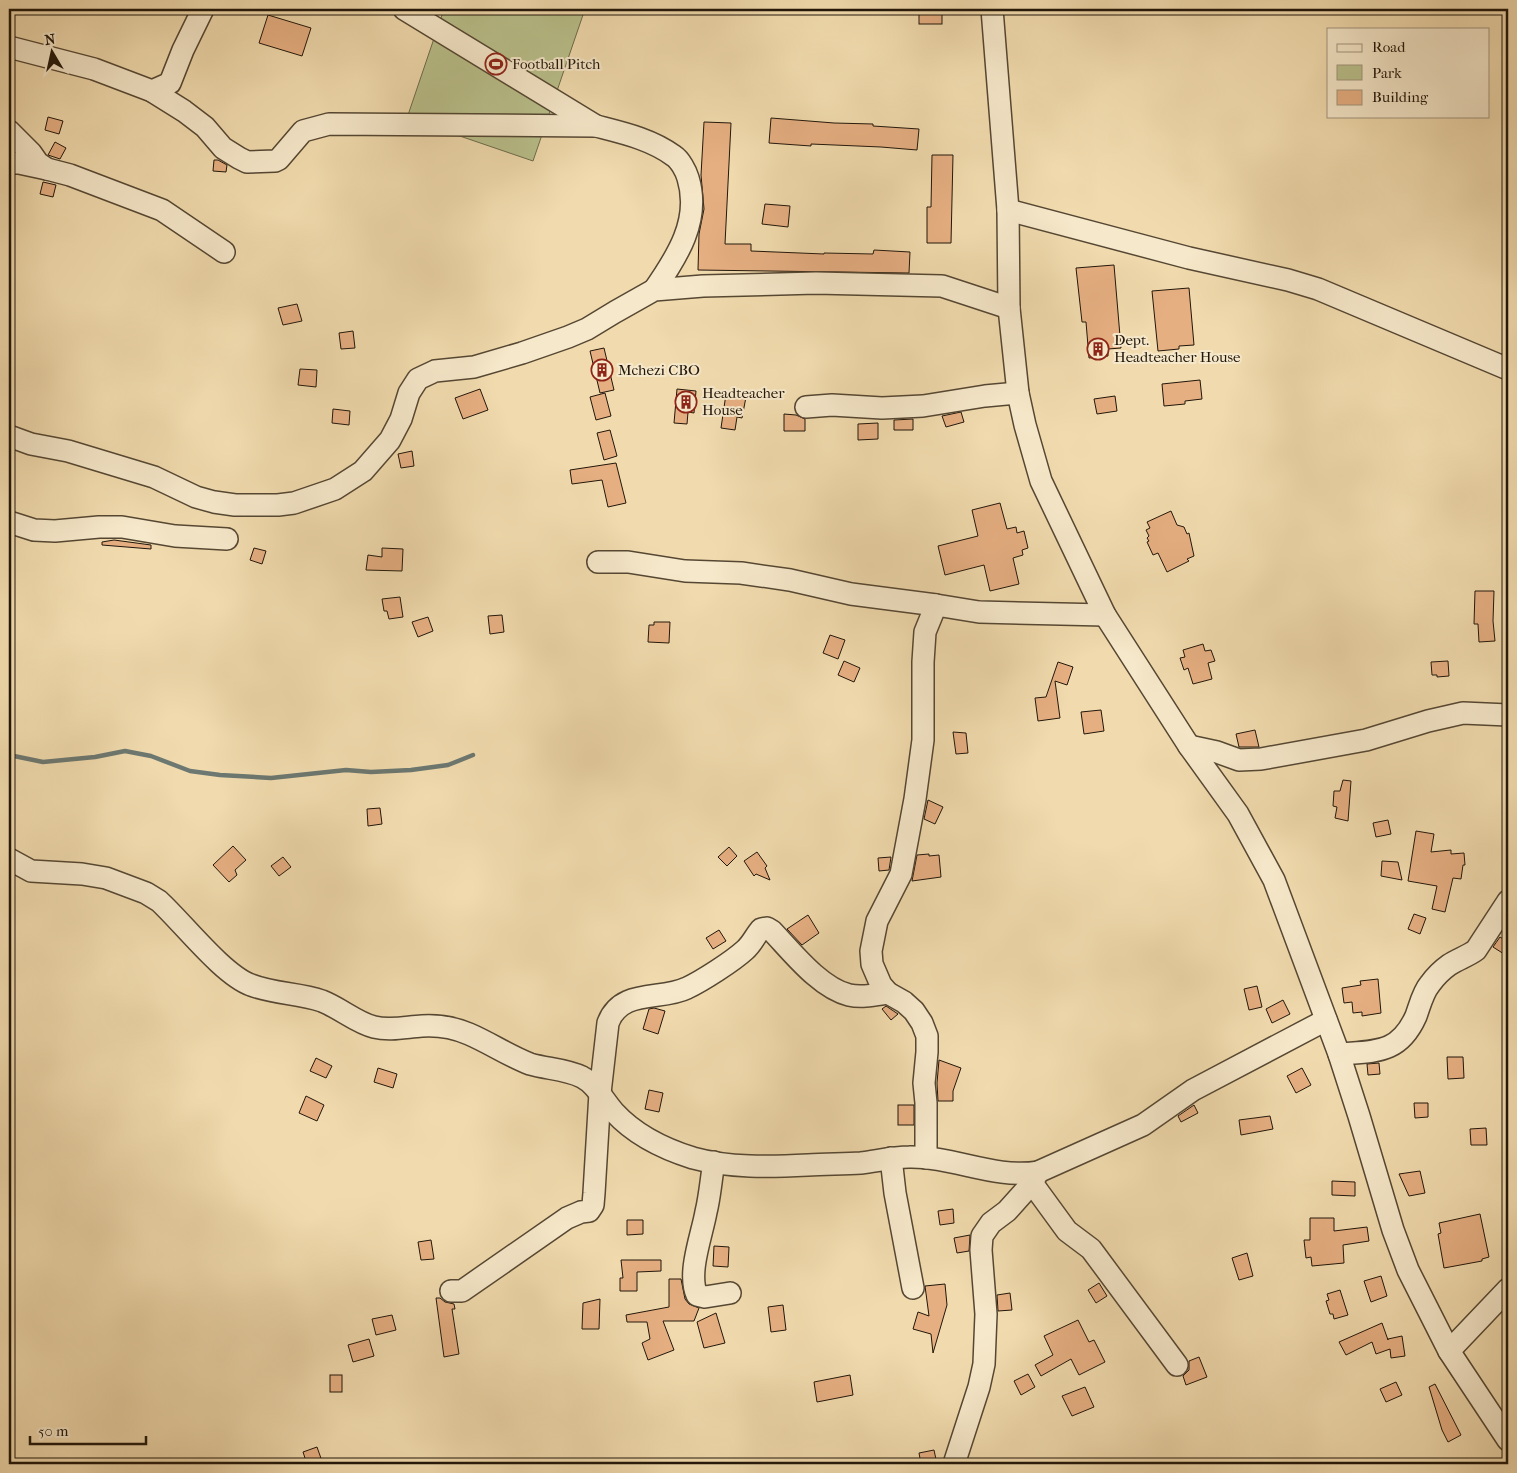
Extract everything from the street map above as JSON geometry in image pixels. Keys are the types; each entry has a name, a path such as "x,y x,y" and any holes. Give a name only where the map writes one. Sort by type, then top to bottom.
{"street":[{"path":"152,91 170,83 183,50 203,9"},
{"path":"404,9 596,126"},
{"path":"992,9 1008,210 1009,308 1018,393 1041,481 1105,615 1189,746 1238,814 1274,880 1339,1054 1408,1270 1449,1351 1508,1440"},
{"path":"9,47 94,69 152,91 205,127 223,148 247,162 275,161 279,159 303,131 329,124 596,126 628,134 654,144 676,157 687,173 692,192 692,214 684,240 672,264 654,290"},
{"path":"20,141 38,163 47,169"},
{"path":"9,162 61,171 162,210 224,252"},
{"path":"1008,210 1189,258 1288,280 1318,289 1508,369"},
{"path":"9,436 31,444 68,451 154,477 196,497 214,502 278,506 294,503 335,489 363,471 390,440 409,393 418,379 435,371 474,367 568,337 587,329 654,290 703,286 816,283 942,286 1009,308"},
{"path":"806,407 832,405 882,408 929,406 984,396 1018,393"},
{"path":"9,522 34,530 55,531 122,527 175,536 227,539"},
{"path":"598,562 628,562 685,571 740,573 790,580 851,594 979,612 1105,615"},
{"path":"926,1158 924,1083 927,1036 922,1023 914,1011 904,1002 888,993 875,973 871,951 877,921 901,874 915,799 923,740 925,632 936,605"},
{"path":"1189,746 1218,752 1239,760 1261,759 1366,740 1428,721 1463,713 1508,715"},
{"path":"9,859 31,871 82,874 106,878 146,893 159,901 224,966 238,978 251,985 318,1000 336,1007 365,1024 374,1027 398,1029 440,1026 455,1029 529,1063 580,1076 591,1083 614,1113 636,1133 692,1158 714,1162 779,1166 860,1163 892,1158 926,1158 948,1160 992,1171 1028,1173 1035,1178 1067,1231 1091,1249 1177,1365"},
{"path":"1339,1054 1376,1051 1390,1047 1400,1040 1408,1032 1428,986 1450,964 1476,950 1484,941 1497,916 1508,901"},
{"path":"451,1290 462,1291 567,1218 589,1211 593,1205 600,1093 608,1023 612,1014 620,1006 640,998 674,992 691,986 744,951 761,929 767,928 812,971 833,988 849,995 866,996 888,993"},
{"path":"954,1464 980,1386 984,1364 986,1314 981,1250 982,1236 991,1223 1007,1211 1035,1178 1143,1125 1193,1090 1326,1020"},
{"path":"892,1158 895,1193 913,1288"},
{"path":"714,1162 706,1213 695,1255 694,1289 698,1295 705,1297 730,1293"},
{"path":"1449,1351 1508,1288"}],"green space":[{"name":"Football Pitch","path":"444,9 585,9 533,161 407,118"}],"building":[{"path":"919,9 942,9 942,24 919,24"},
{"path":"268,15 311,28 302,56 259,43"},
{"path":"48,117 63,121 59,134 45,130"},
{"path":"771,118 873,124 873,126 919,129 917,150 769,143"},
{"path":"704,122 731,123 725,244 751,244 751,251 824,254 873,254 874,250 910,252 909,273 698,270 699,234 704,209 701,175"},
{"path":"55,142 66,148 60,159 48,155"},
{"path":"932,155 953,155 951,243 927,243 927,207 931,207"},
{"path":"214,160 227,165 226,172 213,171"},
{"path":"43,182 56,185 53,197 40,194"},
{"path":"765,204 790,206 788,227 762,224"},
{"path":"1114,265 1121,348 1108,349 1108,356 1089,358 1086,322 1082,322 1076,268"},
{"path":"1189,288 1194,345 1158,351 1152,291"},
{"path":"297,304 302,321 283,325 278,308"},
{"path":"353,331 355,348 341,349 339,333"},
{"name":"Mchezi CBO","path":"604,348 614,390 600,393 590,351"},
{"path":"300,369 317,370 316,387 298,385"},
{"path":"1200,380 1202,399 1185,401 1185,404 1164,406 1162,384"},
{"path":"480,389 488,410 463,419 455,398"},
{"name":"Headteacher House","path":"677,389 696,391 694,413 688,412 687,424 674,423"},
{"path":"605,393 611,416 596,420 590,397"},
{"path":"726,394 746,397 742,418 737,417 735,430 721,428"},
{"path":"1115,396 1117,411 1097,414 1094,399"},
{"path":"333,409 350,411 349,425 332,423"},
{"path":"961,412 964,422 946,427 942,416"},
{"path":"784,414 796,415 805,419 805,431 784,431"},
{"path":"913,419 913,430 894,430 894,420"},
{"path":"878,423 878,439 858,440 858,424"},
{"path":"610,430 617,456 604,460 597,433"},
{"path":"412,451 414,466 401,468 398,454"},
{"path":"616,463 626,503 608,507 602,480 572,484 570,470"},
{"path":"1000,503 1007,529 1016,527 1017,533 1024,531 1028,548 1022,550 1023,555 1013,558 1019,584 990,591 984,565 945,575 938,546 978,536 972,510"},
{"path":"1171,511 1177,525 1184,527 1187,534 1189,533 1194,556 1187,559 1189,561 1167,572 1158,553 1153,555 1147,542 1149,541 1147,538 1149,536 1146,530 1150,528 1147,522"},
{"path":"114,540 151,545 151,549 102,545 102,542"},
{"path":"254,548 266,551 262,564 250,560"},
{"path":"382,548 403,549 402,571 366,570 368,555 382,557"},
{"path":"1475,591 1494,591 1493,621 1495,641 1479,642 1478,624 1474,624"},
{"path":"400,597 403,617 389,619 387,611 384,611 382,599"},
{"path":"502,615 504,632 490,634 488,616"},
{"path":"428,617 433,631 418,637 412,622"},
{"path":"654,622 670,622 669,643 648,642 649,625 654,625"},
{"path":"830,635 845,640 838,659 823,653"},
{"path":"1203,644 1205,651 1211,650 1215,661 1208,663 1212,679 1193,684 1188,668 1184,670 1180,658 1185,657 1183,650"},
{"path":"844,661 860,668 854,682 838,675"},
{"path":"1448,661 1449,676 1437,677 1437,675 1432,675 1431,662"},
{"path":"1058,662 1073,667 1067,685 1055,681 1060,718 1038,721 1035,698 1046,697"},
{"path":"1101,710 1104,731 1084,734 1081,712"},
{"path":"1255,730 1259,747 1239,747 1236,734"},
{"path":"953,732 966,733 968,753 956,754"},
{"path":"1343,780 1351,781 1348,821 1335,818 1337,807 1333,806 1334,791 1340,791"},
{"path":"928,800 943,807 935,824 924,819"},
{"path":"380,808 382,824 368,826 367,809"},
{"path":"1388,820 1391,834 1376,837 1373,823"},
{"path":"1416,831 1434,834 1431,852 1451,850 1451,854 1464,853 1465,865 1463,865 1461,879 1453,878 1445,912 1432,909 1437,886 1408,881"},
{"path":"233,846 246,860 235,870 237,875 229,882 213,865"},
{"path":"729,847 737,856 727,866 718,857"},
{"path":"757,852 767,866 765,868 770,880 756,874 754,876 744,861"},
{"path":"929,854 929,856 939,855 941,877 912,881 917,855"},
{"path":"283,857 291,867 279,876 271,866"},
{"path":"891,857 889,870 879,871 878,858"},
{"path":"1382,861 1398,862 1402,880 1381,876"},
{"path":"1414,914 1426,918 1420,934 1408,929"},
{"path":"808,915 819,933 802,945 787,929"},
{"path":"719,930 726,941 713,949 706,938"},
{"path":"1500,937 1508,942 1508,947 1504,954 1493,947"},
{"path":"1378,979 1381,1013 1362,1016 1362,1012 1353,1013 1352,1002 1344,1003 1342,988 1361,985 1360,981"},
{"path":"1257,986 1262,1007 1249,1010 1244,989"},
{"path":"1283,1000 1290,1014 1272,1023 1266,1009"},
{"path":"886,1006 898,1014 891,1020 882,1009"},
{"path":"654,1008 665,1011 658,1034 643,1029 649,1009"},
{"path":"1447,1057 1463,1057 1464,1078 1448,1079"},
{"path":"316,1058 332,1066 326,1078 310,1071"},
{"path":"939,1060 961,1068 953,1091 953,1101 938,1101"},
{"path":"1379,1063 1380,1074 1368,1075 1367,1064"},
{"path":"378,1068 397,1074 393,1088 374,1082"},
{"path":"1302,1068 1311,1085 1296,1093 1287,1076"},
{"path":"649,1090 663,1093 659,1112 645,1109"},
{"path":"306,1096 324,1105 317,1121 299,1113"},
{"path":"1414,1103 1428,1103 1428,1117 1415,1118"},
{"path":"898,1105 914,1105 914,1125 898,1125"},
{"path":"1194,1105 1198,1113 1181,1122 1178,1116"},
{"path":"1270,1116 1273,1129 1241,1135 1239,1120"},
{"path":"1486,1128 1487,1145 1471,1145 1470,1129"},
{"path":"1420,1171 1425,1193 1409,1196 1399,1174"},
{"path":"1332,1181 1355,1182 1355,1196 1332,1195"},
{"path":"953,1209 954,1223 940,1225 938,1211"},
{"path":"1480,1214 1489,1257 1482,1259 1482,1261 1444,1268 1438,1234 1441,1233 1439,1223"},
{"path":"1310,1218 1334,1218 1334,1231 1367,1227 1369,1241 1343,1245 1344,1263 1312,1266 1311,1257 1306,1258 1304,1240 1310,1240"},
{"path":"627,1220 643,1220 643,1234 627,1235"},
{"path":"970,1235 969,1251 957,1253 954,1238"},
{"path":"431,1240 434,1259 421,1260 418,1242"},
{"path":"714,1246 729,1247 728,1267 713,1266"},
{"path":"1247,1253 1253,1276 1239,1280 1232,1258"},
{"path":"621,1260 661,1260 661,1271 637,1272 637,1291 620,1291 620,1278 623,1278"},
{"path":"1381,1276 1387,1296 1371,1302 1364,1281"},
{"path":"669,1279 681,1279 685,1299 689,1304 699,1308 694,1321 663,1321 674,1350 648,1360 642,1343 650,1339 647,1322 627,1322 626,1315 669,1307"},
{"path":"1099,1283 1107,1296 1096,1303 1088,1290"},
{"path":"945,1284 947,1305 933,1353 931,1334 913,1329 918,1312 929,1316 925,1286"},
{"path":"1340,1290 1348,1315 1334,1319 1333,1314 1330,1314 1326,1301 1329,1300 1327,1294"},
{"path":"1010,1293 1012,1310 998,1311 997,1295"},
{"path":"436,1298 454,1304 455,1309 452,1309 459,1354 444,1357"},
{"path":"600,1299 599,1329 582,1329 583,1303"},
{"path":"783,1305 786,1330 771,1332 768,1307"},
{"path":"716,1313 725,1343 704,1348 697,1322"},
{"path":"392,1315 396,1330 376,1335 372,1319"},
{"path":"1078,1320 1089,1342 1094,1340 1105,1362 1079,1375 1071,1359 1041,1376 1035,1365 1053,1355 1044,1336"},
{"path":"1382,1323 1388,1340 1402,1336 1405,1356 1391,1358 1390,1349 1376,1354 1372,1342 1346,1355 1339,1342"},
{"path":"369,1339 374,1356 353,1362 348,1345"},
{"path":"1199,1357 1207,1377 1186,1385 1183,1376 1189,1370 1189,1361"},
{"path":"1028,1374 1035,1387 1021,1395 1014,1381"},
{"path":"330,1375 342,1375 342,1392 330,1392"},
{"path":"850,1375 853,1395 817,1402 814,1382"},
{"path":"1396,1382 1402,1395 1386,1402 1380,1389"},
{"path":"1435,1384 1461,1435 1448,1442 1442,1430 1429,1387"},
{"path":"1085,1387 1094,1407 1072,1416 1062,1396"},
{"path":"317,1447 323,1464 307,1464 303,1452"},
{"path":"934,1450 937,1464 921,1464 919,1453"}],"waterway":[{"path":"9,755 43,762 95,757 125,751 151,756 190,771 271,778 346,770 371,772 411,770 448,765 473,755"}],"place":[{"name":"Football Pitch","path":"496,64"},
{"name":"Dept. Headteacher House","path":"1098,349"},
{"name":"Mchezi CBO","path":"602,370"},
{"name":"Headteacher House","path":"686,402"}]}
